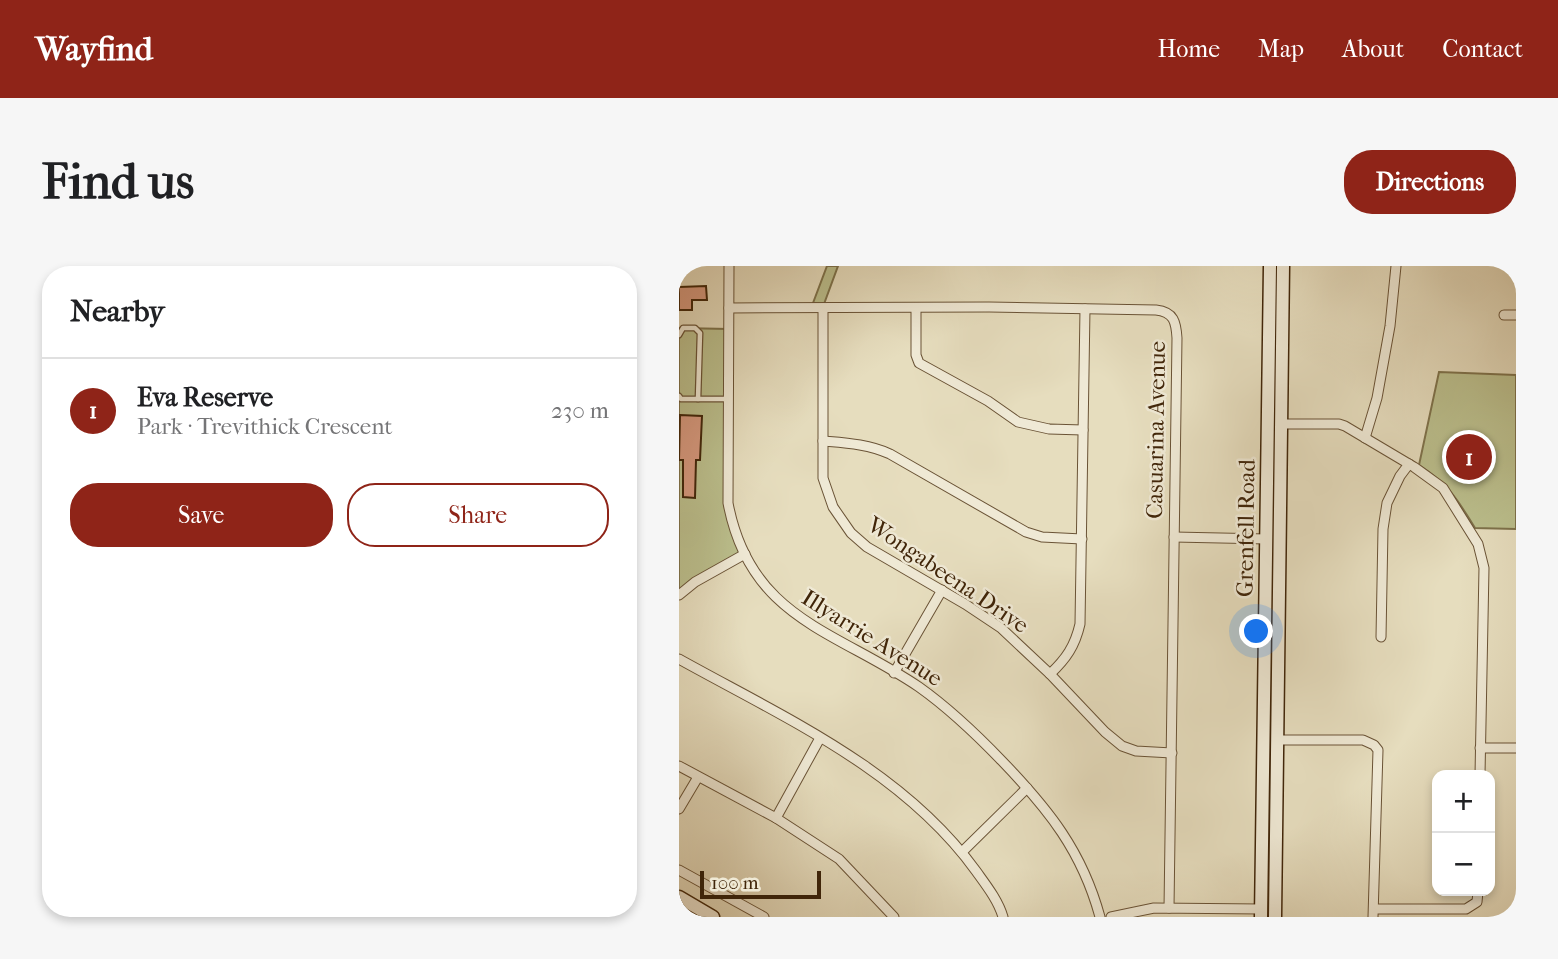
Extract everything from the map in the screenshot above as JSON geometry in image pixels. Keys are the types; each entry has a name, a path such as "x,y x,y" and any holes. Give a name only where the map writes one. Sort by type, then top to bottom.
{"main road":[{"name":"Grenfell Road","path":"1261,913 1270,266"},
{"name":"Grenfell Road","path":"1275,917 1283,266"},
{"path":"1268,424 1282,424"},
{"path":"1267,539 1281,539"},
{"path":"1264,739 1278,740"},
{"path":"679,897 713,917"}],"street":[{"name":"Illyarrie Avenue","path":"729,266 728,503 737,538 745,554 764,586 784,607 915,685 952,711 1027,788 1071,844 1088,878 1100,917"},
{"path":"1365,438 1377,398 1390,326 1396,266"},
{"name":"Casuarina Avenue","path":"729,308 1156,310 1167,311 1174,317 1178,338 1169,908"},
{"name":"Wongabeena Drive","path":"823,308 823,478 833,507 851,533 867,547 1001,628 1122,747 1136,751 1172,753"},
{"path":"916,308 916,355 919,363 988,401 1018,422 1049,429 1083,430"},
{"path":"1050,674 1066,659 1077,640 1080,624 1085,309"},
{"path":"1503,315 1516,315"},
{"path":"1282,424 1339,424 1365,438 1443,488 1468,525 1481,552 1484,568 1480,770"},
{"path":"823,441 856,443 890,454 1026,532 1054,539 1082,539"},
{"path":"1381,637 1383,528 1387,503 1409,464"},
{"path":"1174,537 1267,539"},
{"path":"679,595 695,582 745,554"},
{"path":"894,673 941,590"},
{"path":"679,659 820,738 878,774 909,799 962,852 989,890 1003,917"},
{"path":"776,818 820,738"},
{"path":"1278,740 1363,740 1378,750 1374,913 1466,909 1477,902 1478,896"},
{"path":"1481,748 1516,748"},
{"path":"679,766 776,818 839,859 894,917"},
{"path":"679,809 698,777"},
{"path":"962,852 1027,788"},
{"path":"679,870 764,917"},
{"path":"1111,917 1139,910 1169,908 1261,913"}],"lane":[{"path":"679,335 683,328 695,328 700,333 698,399"},
{"path":"679,396 681,399 728,400"}],"green space":[{"path":"827,266 838,266 824,304 813,303"},
{"path":"679,328 729,329 727,488 745,554 679,595"},
{"path":"1439,372 1516,375 1516,529 1475,528 1451,493 1419,465"}],"building":[{"path":"706,286 707,300 692,300 692,310 679,310 679,287"},
{"path":"680,415 702,416 700,460 696,460 695,498 683,497 683,460 679,460"}],"place":[{"name":"Eva Reserve","path":"1469,457"}]}
